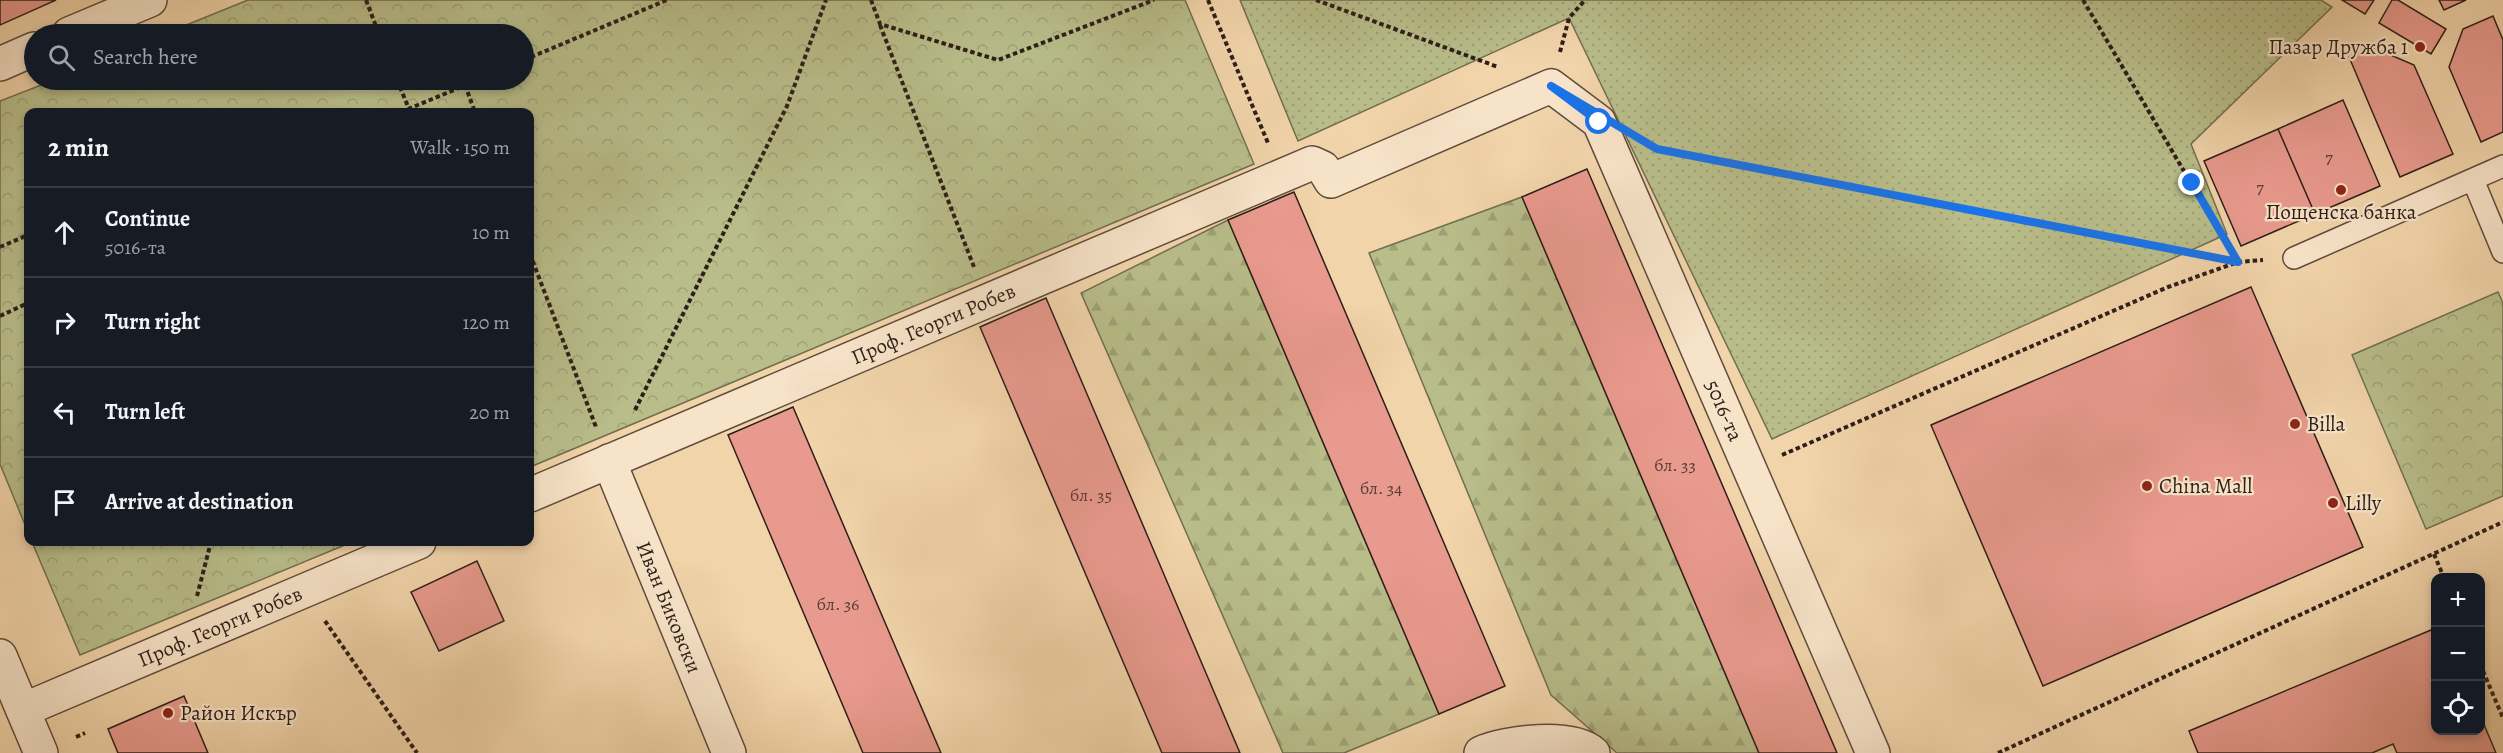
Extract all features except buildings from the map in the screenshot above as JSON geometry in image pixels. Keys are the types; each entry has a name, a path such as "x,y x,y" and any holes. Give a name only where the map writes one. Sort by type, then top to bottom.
{"street":[{"path":"93,24 150,0"},
{"path":"0,64 24,54"},
{"name":"Проф. Георги Робев","path":"534,493 1312,163 1323,168 1331,181 1551,86"},
{"name":"5016-та","path":"1551,86 1599,122 1873,753"},
{"name":"Иван Биковски","path":"609,461 729,753"},
{"name":"Проф. Георги Робев","path":"23,710 409,546"},
{"path":"0,656 41,753"},
{"path":"1481,753 1492,748 1541,741 1587,748 1593,753"}],"lane":[{"path":"2294,258 2503,166"},
{"path":"2473,180 2503,252"}],"path":[{"path":"366,0 375,24"},
{"path":"534,56 667,0"},
{"path":"609,461 788,106 826,0"},
{"path":"871,0 987,301"},
{"path":"880,24 998,60 1154,0"},
{"path":"1208,0 1283,176"},
{"path":"1316,0 1551,86 1569,18 1585,0"},
{"path":"2083,0 2238,262"},
{"path":"402,90 409,108"},
{"path":"411,108 453,90"},
{"path":"467,90 474,108"},
{"path":"1647,143 1657,149 2238,262 2294,258"},
{"path":"0,247 24,237"},
{"path":"1750,469 2168,287 2238,262"},
{"path":"534,264 609,461"},
{"path":"0,315 24,305"},
{"path":"1998,753 2503,522"},
{"path":"186,641 211,546"},
{"path":"2434,554 2442,573"},
{"path":"304,590 417,753"},
{"path":"2485,674 2503,718"},
{"path":"76,737 85,733"}],"green space":[{"path":"248,0 1185,0 1254,164 534,465 534,108 24,108 24,522 0,464 0,101 28,90 534,90 534,24 189,24"},
{"path":"1240,0 2321,0 2332,7 2191,144 2227,234 1772,439 1569,18 1298,141"},
{"path":"1522,197 1759,753 1617,753 1551,695 1369,253"},
{"path":"1228,220 1439,714 1344,753 1283,753 1081,293"},
{"path":"2498,292 2503,303 2503,496 2426,529 2352,355"},
{"path":"34,546 342,546 80,655"}],"place":[{"name":"Пазар Дружба 1","path":"2420,47"},
{"name":"Пощенска банка","path":"2341,190"},
{"name":"Billa","path":"2295,424"},
{"name":"China Mall","path":"2147,486"},
{"name":"Lilly","path":"2333,503"},
{"name":"Район Искър","path":"168,713"}],"route":[{"path":"1599,122 1551,86 1657,149 2238,262 2192,183"}]}
